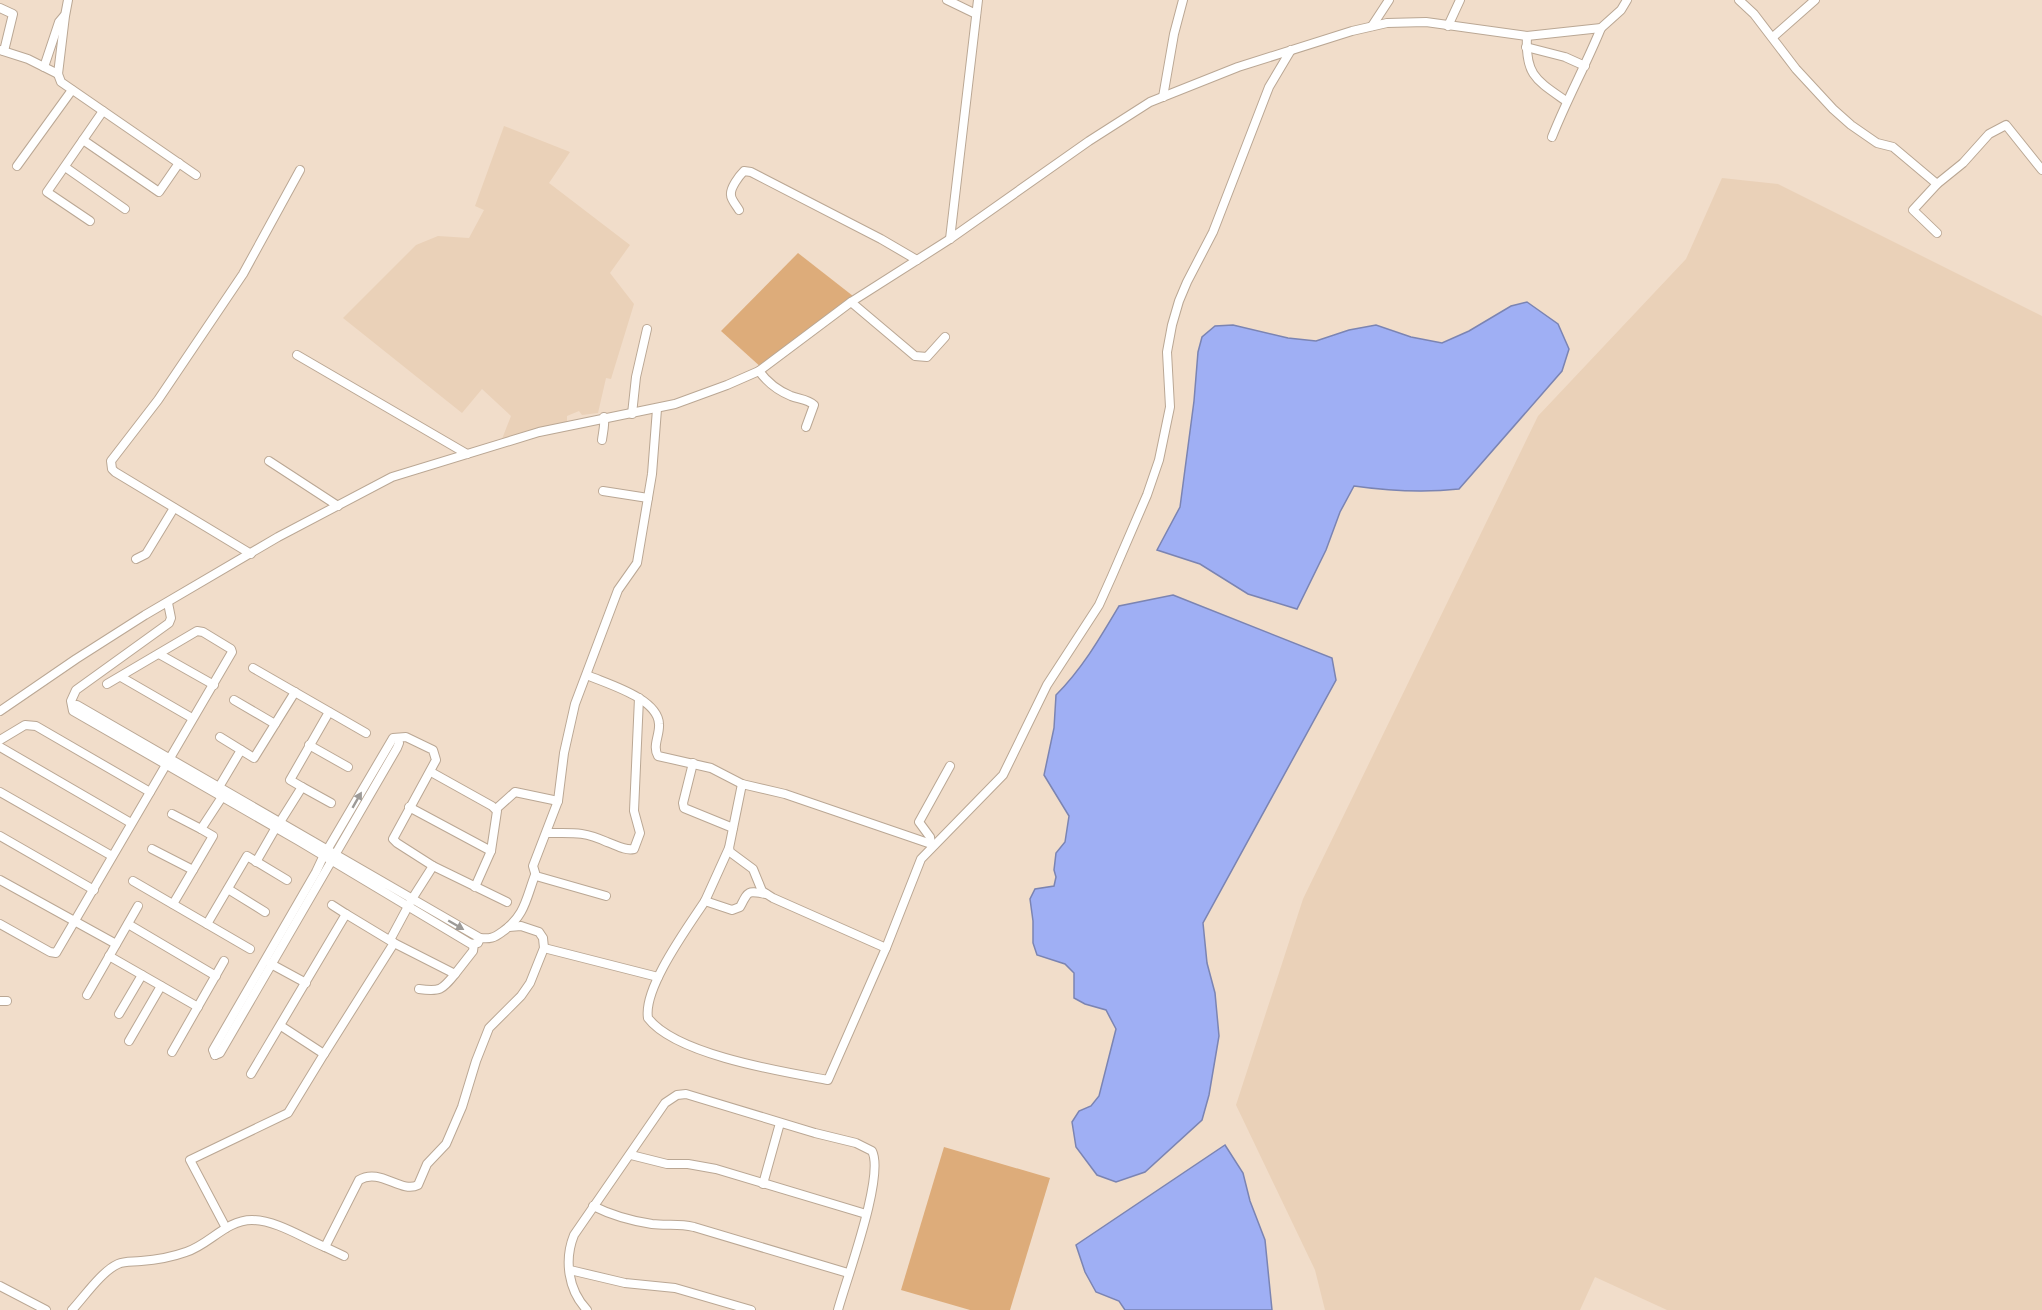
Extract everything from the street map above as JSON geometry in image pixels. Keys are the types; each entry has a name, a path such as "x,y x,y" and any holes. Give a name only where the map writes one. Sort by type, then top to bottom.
{"street":[{"path":"69,0 58,74 61,82 196,175"},
{"path":"947,0 976,14"},
{"path":"951,239 978,0"},
{"path":"1163,97 1182,0"},
{"path":"1372,27 1389,0"},
{"path":"1448,26 1460,0"},
{"path":"1552,137 1566,101 1585,66 1601,28 1621,10 1627,0"},
{"path":"1739,0 1773,37 1796,69 1833,110 1877,143 1893,147 1937,184"},
{"path":"1773,37 1815,0"},
{"path":"0,8 10,11 13,17 2,50 58,74"},
{"path":"44,67 59,22 65,16"},
{"path":"0,711 76,659 278,537 393,477 539,432 604,417 657,409 727,386 759,371 851,302 951,239 1106,129 1140,107 1163,97 1238,67 1291,50 1372,27 1408,21 1527,36 1601,28"},
{"path":"1527,36 1527,58 1533,75 1542,85 1566,101"},
{"path":"1527,47 1565,57 1585,66"},
{"path":"742,784 729,848 705,902 658,977 647,1013 648,1018 655,1026 676,1038 725,1058 828,1080 886,948 921,859 932,844 1003,775 1047,685 1099,605 1147,495 1159,460 1170,407 1167,352 1179,301 1213,232 1269,87 1291,50"},
{"path":"17,166 72,90"},
{"path":"90,221 47,192 103,111"},
{"path":"1937,234 1913,210 1937,184 1962,164 1989,134 2006,125 2042,170"},
{"path":"83,140 159,192 179,163"},
{"path":"64,167 125,209"},
{"path":"251,554 115,472 111,461 158,400 237,284 300,170"},
{"path":"739,210 731,192 740,174 744,171 751,172 917,260"},
{"path":"851,302 915,356 927,357 945,337"},
{"path":"632,414 636,377 647,329"},
{"path":"297,355 467,454"},
{"path":"759,371 767,381 788,395 812,402 814,405 806,427"},
{"path":"168,603 171,618 165,628 76,690 71,701 73,711 167,762 219,787 333,858 477,941 489,939 509,927 522,912 535,875 533,866 558,801 571,717 618,590 637,563 648,498 657,409"},
{"path":"602,440 604,417"},
{"path":"269,460 338,506"},
{"path":"603,491 648,498"},
{"path":"135,560 146,554 174,508"},
{"path":"0,924 54,953 60,948 232,652 231,649 203,632 197,631 107,684"},
{"path":"159,654 214,685"},
{"path":"253,668 366,733"},
{"path":"587,675 649,704 657,715 659,724 655,748 658,756 711,768 742,784 785,794 932,844"},
{"path":"121,677 192,718"},
{"path":"220,737 254,758 295,692"},
{"path":"547,833 589,834 629,850 634,849 640,833 634,811 639,698"},
{"path":"234,700 275,724"},
{"path":"329,712 290,780 331,803"},
{"path":"0,740 25,725 36,726 150,792"},
{"path":"320,874 325,853 390,742 393,738 406,737 433,750 436,760 393,839 432,866 507,902"},
{"path":"296,915 271,964 240,1011 213,1050 215,1055 220,1053 240,1011 296,915 320,874 333,858 398,748 398,738"},
{"path":"309,746 348,767"},
{"path":"0,747 131,823"},
{"path":"219,787 241,750"},
{"path":"167,762 222,797 278,825"},
{"path":"693,763 683,802 684,808 733,828"},
{"path":"932,844 920,822 950,766"},
{"path":"430,772 496,809"},
{"path":"256,862 302,787"},
{"path":"0,792 112,856"},
{"path":"475,887 491,851 496,809 514,792 558,801"},
{"path":"201,830 222,797"},
{"path":"409,807 491,851"},
{"path":"172,814 213,836 173,904"},
{"path":"0,836 94,890"},
{"path":"729,848 730,852 753,868 762,891 766,894"},
{"path":"152,849 193,870"},
{"path":"207,924 247,856 287,880"},
{"path":"226,1228 190,1160 288,1113 392,941 410,902 432,866"},
{"path":"535,875 606,896"},
{"path":"0,880 116,944"},
{"path":"133,881 250,949"},
{"path":"228,889 265,912"},
{"path":"705,902 732,910 740,907 747,893 766,894 886,948"},
{"path":"332,905 392,941 455,974"},
{"path":"87,995 138,906"},
{"path":"251,1074 346,914"},
{"path":"128,924 216,976"},
{"path":"325,1247 359,1180 373,1175 413,1188 418,1185 427,1164 446,1144 462,1107 489,1028 521,996 530,983 544,948 543,938 539,932 521,926 509,927"},
{"path":"419,989 438,991 445,986 473,951 477,941"},
{"path":"544,948 658,977"},
{"path":"109,956 198,1007"},
{"path":"172,1052 224,961"},
{"path":"271,964 306,983"},
{"path":"119,1014 142,975"},
{"path":"129,1041 161,986"},
{"path":"281,1026 324,1054"},
{"path":"587,1310 574,1294 569,1247 580,1225 665,1103 677,1095 686,1094 856,1143 873,1151 876,1166 866,1214 838,1310"},
{"path":"763,1184 780,1122"},
{"path":"630,1155 666,1164 700,1165 866,1214"},
{"path":"593,1206 620,1217 694,1227 848,1273"},
{"path":"72,1310 106,1273 118,1264 185,1253 238,1222 264,1221 344,1256"},
{"path":"570,1270 625,1283 675,1288 751,1310"},
{"path":"0,1286 46,1310"}],"shaded area":[{"path":"504,126 570,152 549,183 630,245 610,273 634,304 611,379 606,378 598,413 582,415 579,411 567,416 567,422 502,439 511,416 482,389 462,413 343,318 416,245 438,236 469,238 484,210 475,206"},
{"path":"1722,178 1778,184 2042,316 2042,1310 1667,1310 1595,1277 1580,1310 1325,1310 1315,1270 1236,1105 1303,899 1538,416 1686,259"},
{"path":"798,253 853,296 763,369 721,331"},
{"path":"944,1147 1050,1178 1010,1310 970,1310 901,1290"}],"water":[{"path":"1527,302 1558,324 1569,349 1562,371 1459,489 1406,491 1354,486 1297,609 1248,594 1200,564 1157,550 1180,507 1198,352 1202,337 1215,326 1233,325 1288,338 1316,341 1349,330 1376,325 1411,337 1442,343 1469,331 1511,306"},
{"path":"1173,595 1332,658 1336,680 1203,923 1207,963 1215,993 1219,1036 1209,1095 1202,1120 1145,1172 1116,1182 1097,1175 1076,1147 1072,1122 1079,1111 1091,1106 1099,1096 1116,1029 1106,1010 1074,998 1074,973 1065,964 1037,955 1033,943 1030,899 1035,889 1054,886 1056,853 1065,842 1069,816 1044,775 1054,728 1056,695 1082,664 1119,606"},
{"path":"1225,1145 1243,1173 1250,1201 1265,1240 1272,1310 1125,1310 1119,1301 1096,1292 1085,1272 1076,1245"}]}
